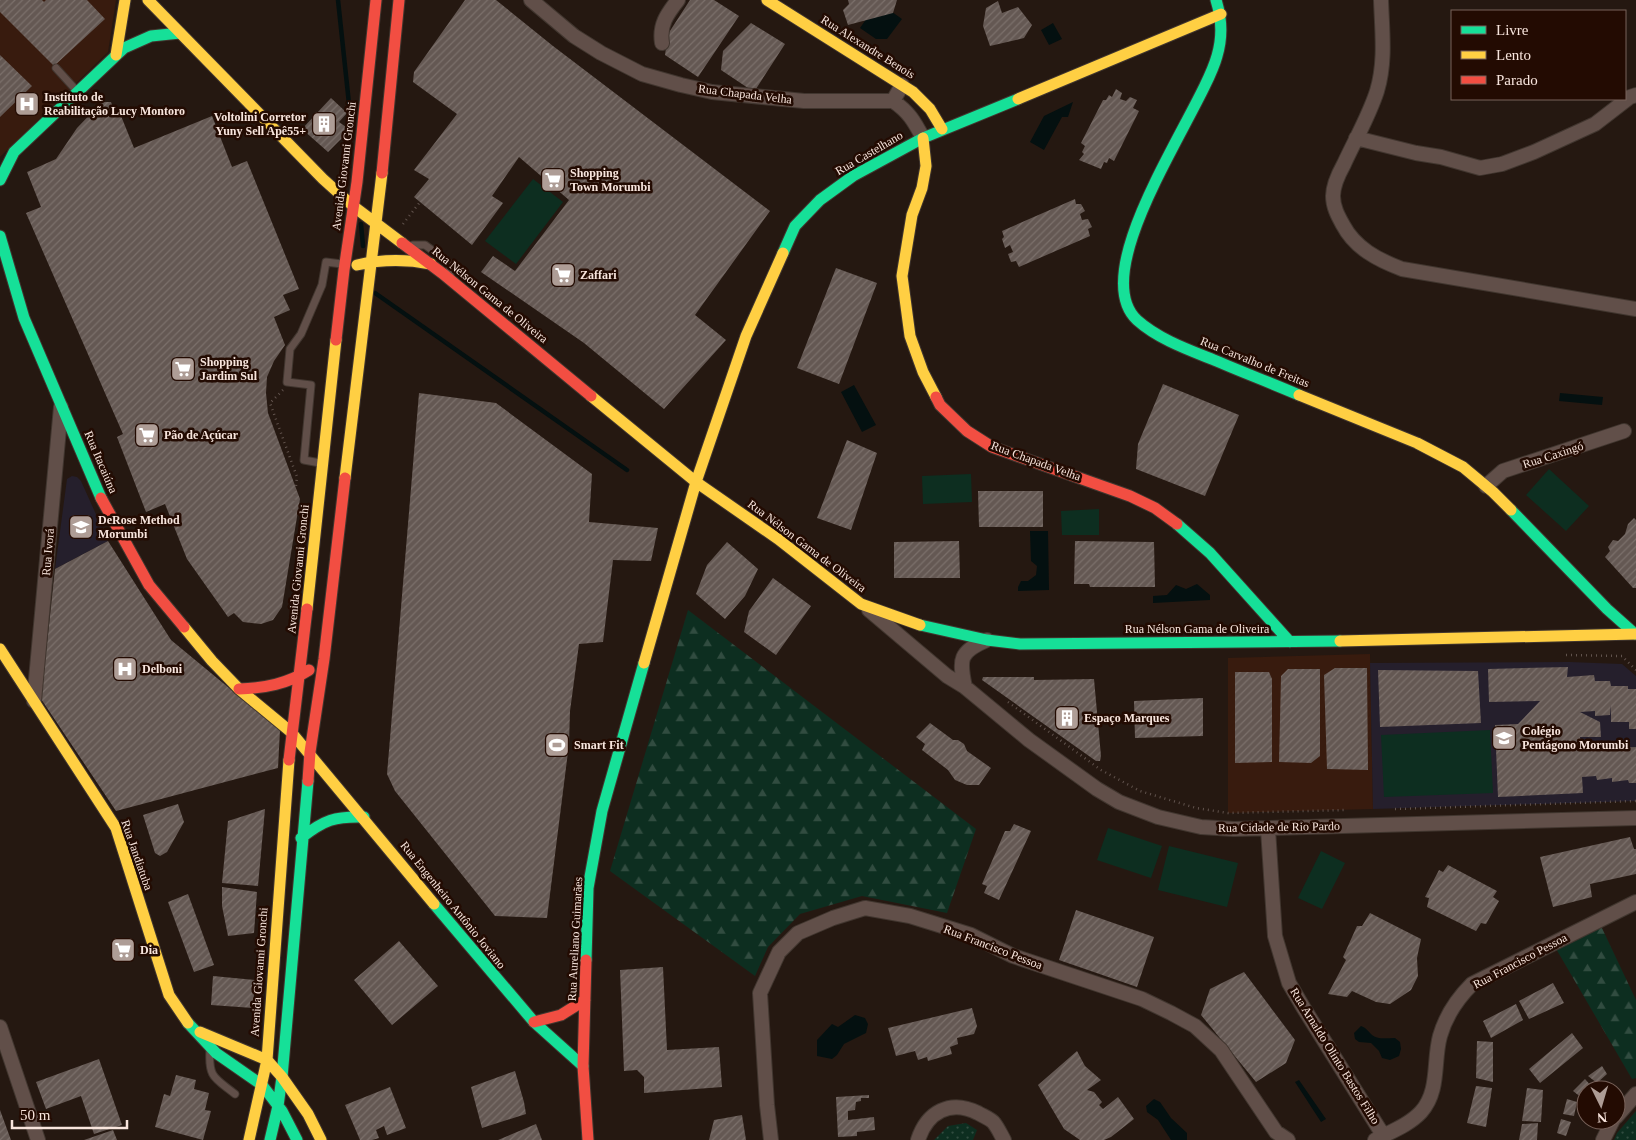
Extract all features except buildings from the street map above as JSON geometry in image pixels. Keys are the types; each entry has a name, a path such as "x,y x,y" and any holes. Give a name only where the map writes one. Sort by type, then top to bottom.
{"street":[{"path":"116,55 125,0"},
{"name":"Rua Nélson Gama de Oliveira","path":"148,0 164,9 180,33 323,179 353,206 431,264 696,482 778,539 861,604 929,628 987,640 1020,644 1290,642 1636,635"},
{"name":"Avenida Giovanni Gronchi","path":"249,1140 266,1060 292,732 376,0"},
{"path":"270,1140 282,1077 301,838 310,752 324,659 377,224 399,0"},
{"name":"Rua Chapada Velha","path":"531,0 574,36 601,53 642,74 712,92 804,101 893,102 906,110 923,138 926,166 922,188 912,215 902,276 910,336 924,372 940,404 968,431 992,447 1130,496 1155,508 1176,523 1210,553 1290,642"},
{"path":"662,43 660,32 662,24 678,0"},
{"name":"Rua Alexandre Benois","path":"767,0 902,85 923,101 936,115 942,129"},
{"name":"Rua Carvalho de Freitas","path":"1216,0 1221,14 1223,34 1219,52 1210,76 1140,214 1125,266 1123,285 1127,306 1136,319 1160,336 1192,351 1417,443 1463,467 1486,486 1557,556 1607,609 1636,635"},
{"path":"1381,0 1383,69 1371,110 1338,177 1333,195 1336,212 1354,243 1402,270 1636,309"},
{"name":"Rua Castelhano","path":"696,482 746,336 795,226 820,200 852,176 942,129 1221,14"},
{"path":"0,180 14,152 124,48 145,37 162,33 180,33"},
{"path":"893,102 902,85"},
{"path":"1356,138 1416,153 1441,157 1480,168 1502,164 1534,152 1595,124 1625,100"},
{"name":"Rua Itacaiúna","path":"0,236 24,318 102,500 149,585 212,661 239,689 292,732 310,752"},
{"path":"345,267 371,261 401,258 431,264"},
{"name":"Rua Ivorá","path":"34,701 61,403"},
{"name":"Rua Caxingó","path":"1486,486 1503,471 1624,431"},
{"name":"Rua Aureliano Guimarães","path":"588,1140 583,1066 588,888 602,811 696,482"},
{"name":"Rua Cidade de Rio Pardo","path":"861,604 947,676 965,687 1029,740 1097,789 1119,802 1158,817 1202,827 1234,829 1636,818"},
{"path":"965,687 961,666 965,652 987,640"},
{"name":"Rua Jandiatuba","path":"0,649 116,828 169,994 180,1014 210,1048 236,1069 261,1084"},
{"path":"239,689 261,689 284,684 299,677 324,659"},
{"name":"Rua Engenheiro Antônio Joviano","path":"310,752 496,980 534,1022 583,1066"},
{"path":"301,838 321,821 340,816 364,817"},
{"name":"Rua Arnaldo Olinto Bastos Filho","path":"1268,829 1275,936 1289,983 1379,1138"},
{"name":"Rua Francisco Pessoa","path":"1379,1138 1414,1118 1422,1111 1434,1083 1439,1037 1448,1015 1472,984 1636,902"},
{"name":"Rua Francisco Pessoa","path":"771,1140 760,994 779,952 798,933 833,918 865,908 910,916 971,935 1013,956 1142,999 1195,1026 1220,1050 1276,1132 1288,1140"},
{"path":"534,1022 561,1016 570,1012 585,1000"},
{"path":"0,1027 38,1140"},
{"name":"Rua Jandiatuba","path":"194,1029 266,1060"},
{"path":"266,1060 282,1077 308,1114 321,1140"},
{"path":"261,1084 278,1106 297,1140"},
{"path":"1626,1106 1636,1094"},
{"path":"918,1140 932,1115 957,1107 969,1109 994,1122 1004,1140"}],"lane":[{"path":"56,68 78,92"},
{"path":"406,246 426,245 448,261 450,265 450,280"},
{"path":"323,463 304,460 311,385 287,382 290,349 302,334 322,285 326,262 345,267"},
{"path":"210,1048 210,1071 215,1079 234,1094"}],"path":[{"path":"400,229 420,202"},
{"path":"285,386 282,392 270,403 297,477 293,511"},
{"path":"1563,654 1622,656 1636,670"},
{"path":"1007,701 1101,770 1140,791 1196,808 1228,813 1350,810"},
{"path":"1393,809 1636,801"}],"shaded area":[{"name":"Instituto de Reabilitação Lucy Montoro","path":"0,0 116,0 108,52 0,157"},
{"path":"878,2 902,19 887,39 876,39 860,28"},
{"path":"1053,23 1062,39 1049,45 1041,30"},
{"path":"1073,102 1068,117 1062,117 1044,150 1030,142 1044,116"},
{"path":"854,385 876,425 862,432 841,392"},
{"path":"1560,393 1603,397 1602,405 1559,401"},
{"name":"DeRose Method Morumbi","path":"72,476 77,477 81,481 108,541 55,569 67,479"},
{"path":"1030,531 1048,531 1049,590 1018,591 1021,581 1028,581 1036,575 1037,566 1031,561"},
{"path":"1197,584 1210,595 1210,600 1153,603 1153,596 1167,595 1176,585 1186,589"},
{"path":"1370,654 1373,809 1228,813 1228,658"},
{"name":"Colégio Pentágono Morumbi","path":"1569,662 1622,664 1636,676 1636,801 1373,809 1370,663"},
{"path":"855,1015 865,1018 868,1024 866,1033 844,1044 832,1059 817,1056 817,1040 832,1024 838,1027"},
{"path":"1361,1026 1376,1037 1395,1038 1400,1042 1399,1056 1390,1060 1382,1058 1379,1051 1371,1043 1359,1042 1355,1039 1354,1033"},
{"path":"1299,1080 1326,1119 1321,1122 1295,1082"},
{"path":"1154,1099 1160,1102 1171,1118 1187,1133 1187,1140 1171,1140 1158,1120 1147,1112 1146,1106"}],"green space":[{"path":"533,179 563,202 516,264 485,241"},
{"path":"1549,469 1589,506 1566,531 1526,495"},
{"path":"971,474 972,502 923,504 922,476"},
{"path":"1099,509 1099,535 1062,535 1061,511"},
{"path":"688,610 976,829 947,913 862,896 800,914 768,947 755,976 610,871"},
{"path":"1490,730 1493,793 1384,797 1381,735"},
{"path":"1108,828 1162,846 1151,878 1097,860"},
{"path":"1169,846 1238,863 1227,907 1158,890"},
{"path":"1321,851 1345,863 1322,909 1298,898"},
{"path":"1601,926 1636,1000 1636,1078 1632,1079 1555,947"},
{"path":"1636,1111 1636,1140 1614,1140 1620,1130 1626,1130 1626,1123"},
{"path":"966,1123 977,1130 973,1140 934,1140 948,1126"}],"waterway":[{"path":"338,0 352,132"},
{"path":"361,224 363,246"},
{"path":"375,293 627,470"}],"traffic: fast":[{"path":"1216,0 1221,28 1217,56 1207,81 1152,190 1135,229 1125,265 1125,297 1137,320 1154,333 1184,348 1299,395"},
{"path":"0,180 14,152 124,48 151,36 180,33"},
{"path":"783,253 795,226 820,200 853,176 923,138 1018,99"},
{"path":"0,236 24,318 101,498"},
{"path":"1511,510 1607,609 1635,634"},
{"path":"1177,524 1210,553 1290,642"},
{"path":"920,625 987,640 1020,644 1340,641"},
{"path":"586,960 588,888 602,811 644,663"},
{"path":"270,1140 282,1077 308,781"},
{"path":"301,838 330,820 345,817 364,817"},
{"path":"434,904 534,1022 583,1066"},
{"path":"188,1023 216,1053 262,1085 282,1111 297,1140"}],"traffic: slow":[{"path":"116,55 125,0"},
{"path":"148,0 323,179 353,206 402,243"},
{"path":"767,0 913,92 930,109 942,129"},
{"path":"1018,99 1221,14"},
{"path":"923,138 926,166 922,188 912,215 902,276 910,336 923,372 936,397"},
{"path":"345,478 382,173"},
{"path":"644,663 696,482 746,336 783,253"},
{"path":"357,265 394,260 431,264"},
{"path":"307,609 336,340"},
{"path":"1299,395 1417,443 1463,467 1511,510"},
{"path":"591,396 696,482 778,539 861,604 920,625"},
{"path":"184,627 212,661 239,689 291,732 434,904"},
{"path":"1340,641 1636,634"},
{"path":"0,649 116,828 169,995 188,1023"},
{"path":"249,1140 267,1060 289,760"},
{"path":"200,1032 267,1060 282,1077 308,1114 321,1140"}],"traffic: jam":[{"path":"336,340 357,182 376,0"},
{"path":"382,173 399,0"},
{"path":"402,243 442,273 591,396"},
{"path":"936,397 940,405 967,431 992,447 1130,496 1155,508 1177,524"},
{"path":"308,781 310,752 324,659 345,478"},
{"path":"101,498 149,585 184,627"},
{"path":"289,760 307,609"},
{"path":"239,689 258,688 276,684 292,679 309,670"},
{"path":"586,960 583,1066 588,1140"},
{"path":"534,1022 561,1015 585,1000"}],"place":[{"name":"Instituto de Reabilitação Lucy Montoro","path":"27,104"},
{"name":"Voltolini Corretor Yuny Sell Apê55+","path":"324,124"},
{"name":"Shopping Town Morumbi","path":"553,180"},
{"name":"Zaffari","path":"563,275"},
{"name":"Shopping Jardim Sul","path":"183,369"},
{"name":"Pão de Açúcar","path":"147,435"},
{"name":"DeRose Method Morumbi","path":"81,527"},
{"name":"Delboni","path":"125,669"},
{"name":"Espaço Marques","path":"1067,718"},
{"name":"Colégio Pentágono Morumbi","path":"1504,738"},
{"name":"Smart Fit","path":"557,745"},
{"name":"Dia","path":"123,950"}]}
